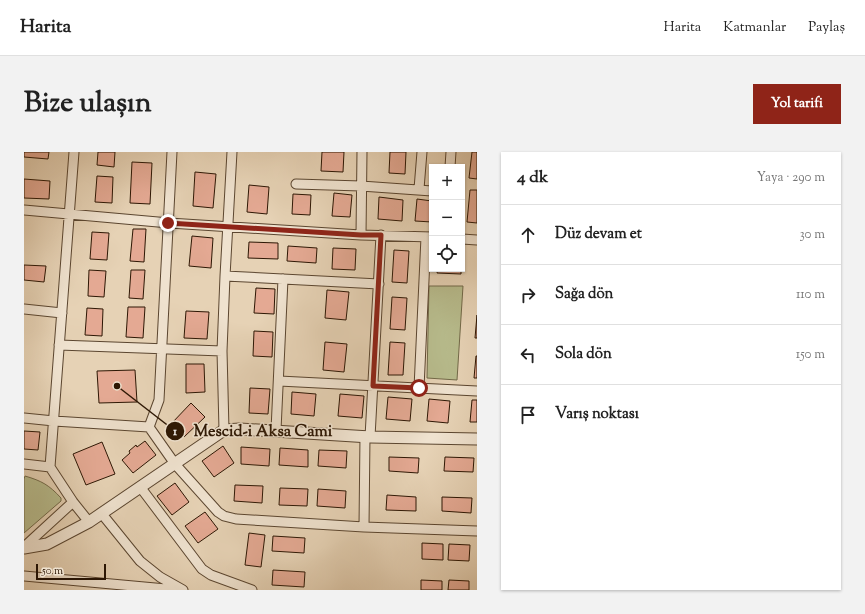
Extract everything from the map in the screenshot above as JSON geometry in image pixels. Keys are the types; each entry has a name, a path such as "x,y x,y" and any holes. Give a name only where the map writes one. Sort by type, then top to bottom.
{"street":[{"path":"74,152 68,213 50,467 73,502 89,522"},
{"path":"149,427 159,400 172,152"},
{"path":"224,430 222,351 232,152"},
{"path":"361,235 362,152"},
{"path":"420,189 422,152"},
{"path":"450,164 451,152"},
{"path":"296,184 429,190"},
{"path":"24,210 168,223 361,235 429,237 419,388"},
{"path":"364,527 367,436 373,386 381,235"},
{"path":"465,239 477,240"},
{"path":"225,276 379,284"},
{"path":"276,430 283,280"},
{"path":"24,309 62,313"},
{"path":"59,345 222,351"},
{"path":"279,382 477,391"},
{"path":"24,418 149,427"},
{"path":"149,427 175,464 218,512 224,516 236,519 364,527 477,531"},
{"path":"24,547 47,544 89,522 224,430 276,430 367,436 477,439"},
{"path":"24,464 50,467"},
{"path":"141,488 202,569 211,575 252,590"},
{"path":"24,547 73,502"},
{"path":"102,514 140,561 160,577 183,590"},
{"path":"24,576 177,590"}],"green space":[{"path":"429,286 463,286 457,380 427,378"},
{"path":"25,476 41,482 49,487 61,498 61,501 24,533 24,479"}],"building":[{"path":"24,152 49,152 48,159 24,157"},
{"path":"98,152 115,152 114,167 97,165"},
{"path":"322,152 344,152 343,172 321,171"},
{"path":"390,152 406,152 405,174 389,173"},
{"path":"472,152 477,152 477,179 469,178"},
{"path":"132,162 152,163 150,204 130,203"},
{"path":"195,172 216,174 213,208 193,206"},
{"path":"97,176 113,177 112,203 95,202"},
{"path":"24,179 50,181 49,199 24,198"},
{"path":"249,185 269,187 267,214 247,212"},
{"path":"470,190 477,190 477,223 467,222"},
{"path":"334,193 352,195 350,217 332,216"},
{"path":"293,194 311,195 310,215 292,214"},
{"path":"379,197 403,200 402,221 378,219"},
{"path":"417,199 429,201 429,222 415,221"},
{"path":"133,229 146,229 144,262 130,261"},
{"path":"92,232 109,233 107,260 90,259"},
{"path":"192,236 213,238 211,268 189,266"},
{"path":"249,242 278,243 278,259 248,258"},
{"path":"288,246 317,248 316,263 287,261"},
{"path":"333,248 356,249 355,270 332,269"},
{"path":"394,250 409,251 407,283 392,282"},
{"path":"24,265 46,266 44,282 24,280"},
{"path":"89,270 106,271 104,297 88,296"},
{"path":"131,270 145,270 143,299 129,298"},
{"path":"461,272 461,274 437,273"},
{"path":"256,288 275,289 274,314 254,313"},
{"path":"327,290 349,292 346,320 325,318"},
{"path":"392,297 407,298 405,330 390,329"},
{"path":"128,307 145,307 143,338 126,337"},
{"path":"87,308 103,309 102,336 85,335"},
{"path":"186,311 209,312 207,339 184,338"},
{"path":"477,315 477,338 475,338"},
{"path":"254,331 273,332 272,357 253,356"},
{"path":"325,342 347,344 344,372 323,370"},
{"path":"390,342 405,343 403,375 388,375"},
{"path":"476,356 477,378 474,378"},
{"path":"186,364 204,364 205,392 186,393"},
{"path":"135,370 137,402 99,403 97,371"},
{"path":"250,388 270,389 268,414 249,413"},
{"path":"292,392 316,394 314,416 291,414"},
{"path":"340,394 364,396 362,418 338,416"},
{"path":"388,397 412,399 410,421 386,419"},
{"path":"429,399 450,401 448,423 427,421"},
{"path":"472,400 477,400 477,422 470,422"},
{"path":"191,403 205,417 184,437 171,424"},
{"path":"24,431 40,432 38,450 24,449"},
{"path":"145,441 156,455 133,473 122,460 136,445 137,447"},
{"path":"102,442 115,474 86,485 73,454"},
{"path":"223,446 234,463 214,477 202,461"},
{"path":"241,447 270,449 269,466 241,464"},
{"path":"280,448 308,450 308,467 279,465"},
{"path":"319,450 347,451 346,468 318,466"},
{"path":"389,457 419,458 418,473 389,471"},
{"path":"445,457 474,458 473,472 444,471"},
{"path":"175,483 189,502 172,515 157,496"},
{"path":"235,485 263,486 262,503 234,501"},
{"path":"280,488 308,489 307,506 279,505"},
{"path":"318,489 346,491 345,508 317,506"},
{"path":"387,495 416,497 416,511 386,510"},
{"path":"442,497 472,498 471,513 442,511"},
{"path":"205,512 218,529 198,543 185,526"},
{"path":"249,533 265,535 261,567 245,565"},
{"path":"273,536 305,538 304,553 272,551"},
{"path":"422,543 443,544 443,560 422,559"},
{"path":"449,544 470,545 469,561 448,560"},
{"path":"273,570 305,572 304,587 272,585"},
{"path":"421,580 442,581 442,590 421,590"},
{"path":"449,580 469,581 469,590 448,590"}],"place":[{"name":"Mescid-i Aksa Cami","path":"117,386"}],"route":[{"path":"168,223 381,235 373,386 419,388"}]}
